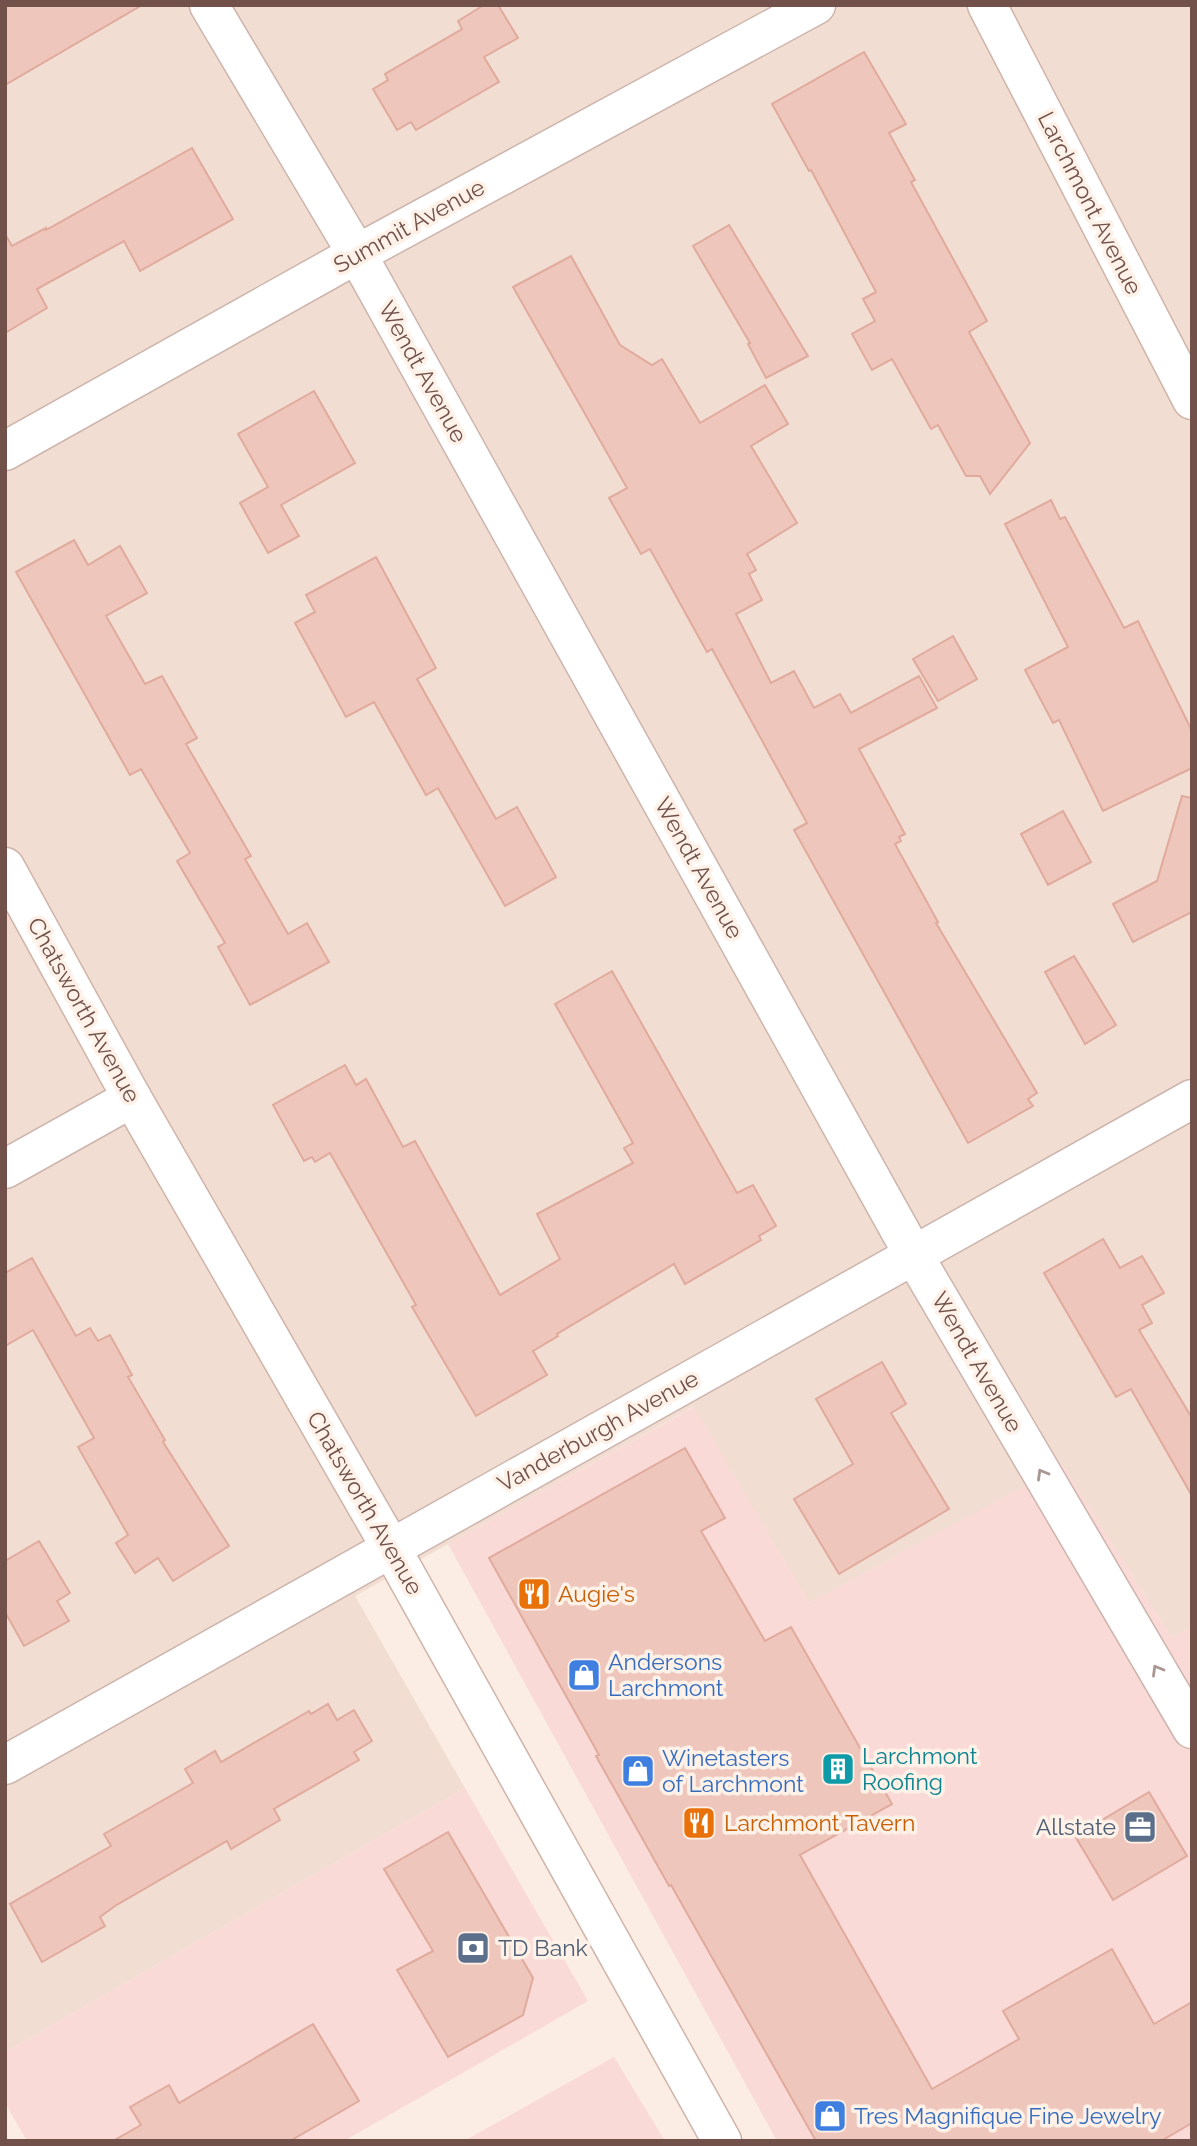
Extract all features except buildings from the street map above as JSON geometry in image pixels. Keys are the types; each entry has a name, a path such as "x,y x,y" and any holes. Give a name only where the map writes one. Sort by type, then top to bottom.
{"street":[{"name":"Wendt Avenue","path":"209,5 358,254 913,1254 1192,1729"},
{"name":"Summit Avenue","path":"5,451 358,254 816,5"},
{"name":"Larchmont Avenue","path":"987,5 1192,400"},
{"name":"Chatsworth Avenue","path":"5,867 132,1098 391,1548 722,2141"},
{"path":"5,1169 132,1098"},
{"name":"Vanderburgh Avenue","path":"5,1765 1192,1099"}],"shaded area":[{"path":"5,5 1192,5 1192,1627 1171,1637 1063,1466 809,1603 693,1407 355,1596 465,1788 5,2052"},
{"path":"694,1407 809,1603 1063,1465 1171,1637 1192,1627 1192,2141 777,2141 448,1544"},
{"path":"465,1788 588,2001 344,2141 27,2141 5,2103 5,2052"},
{"path":"614,2057 665,2141 464,2141"}],"place":[{"name":"Augie's","path":"534,1594"},
{"name":"Andersons Larchmont","path":"584,1675"},
{"name":"Larchmont Roofing","path":"838,1769"},
{"name":"Winetasters of Larchmont","path":"638,1771"},
{"name":"Larchmont Tavern","path":"699,1823"},
{"name":"Allstate","path":"1140,1827"},
{"name":"TD Bank","path":"473,1948"},
{"name":"Tres Magnifique Fine Jewelry","path":"830,2116"}]}
